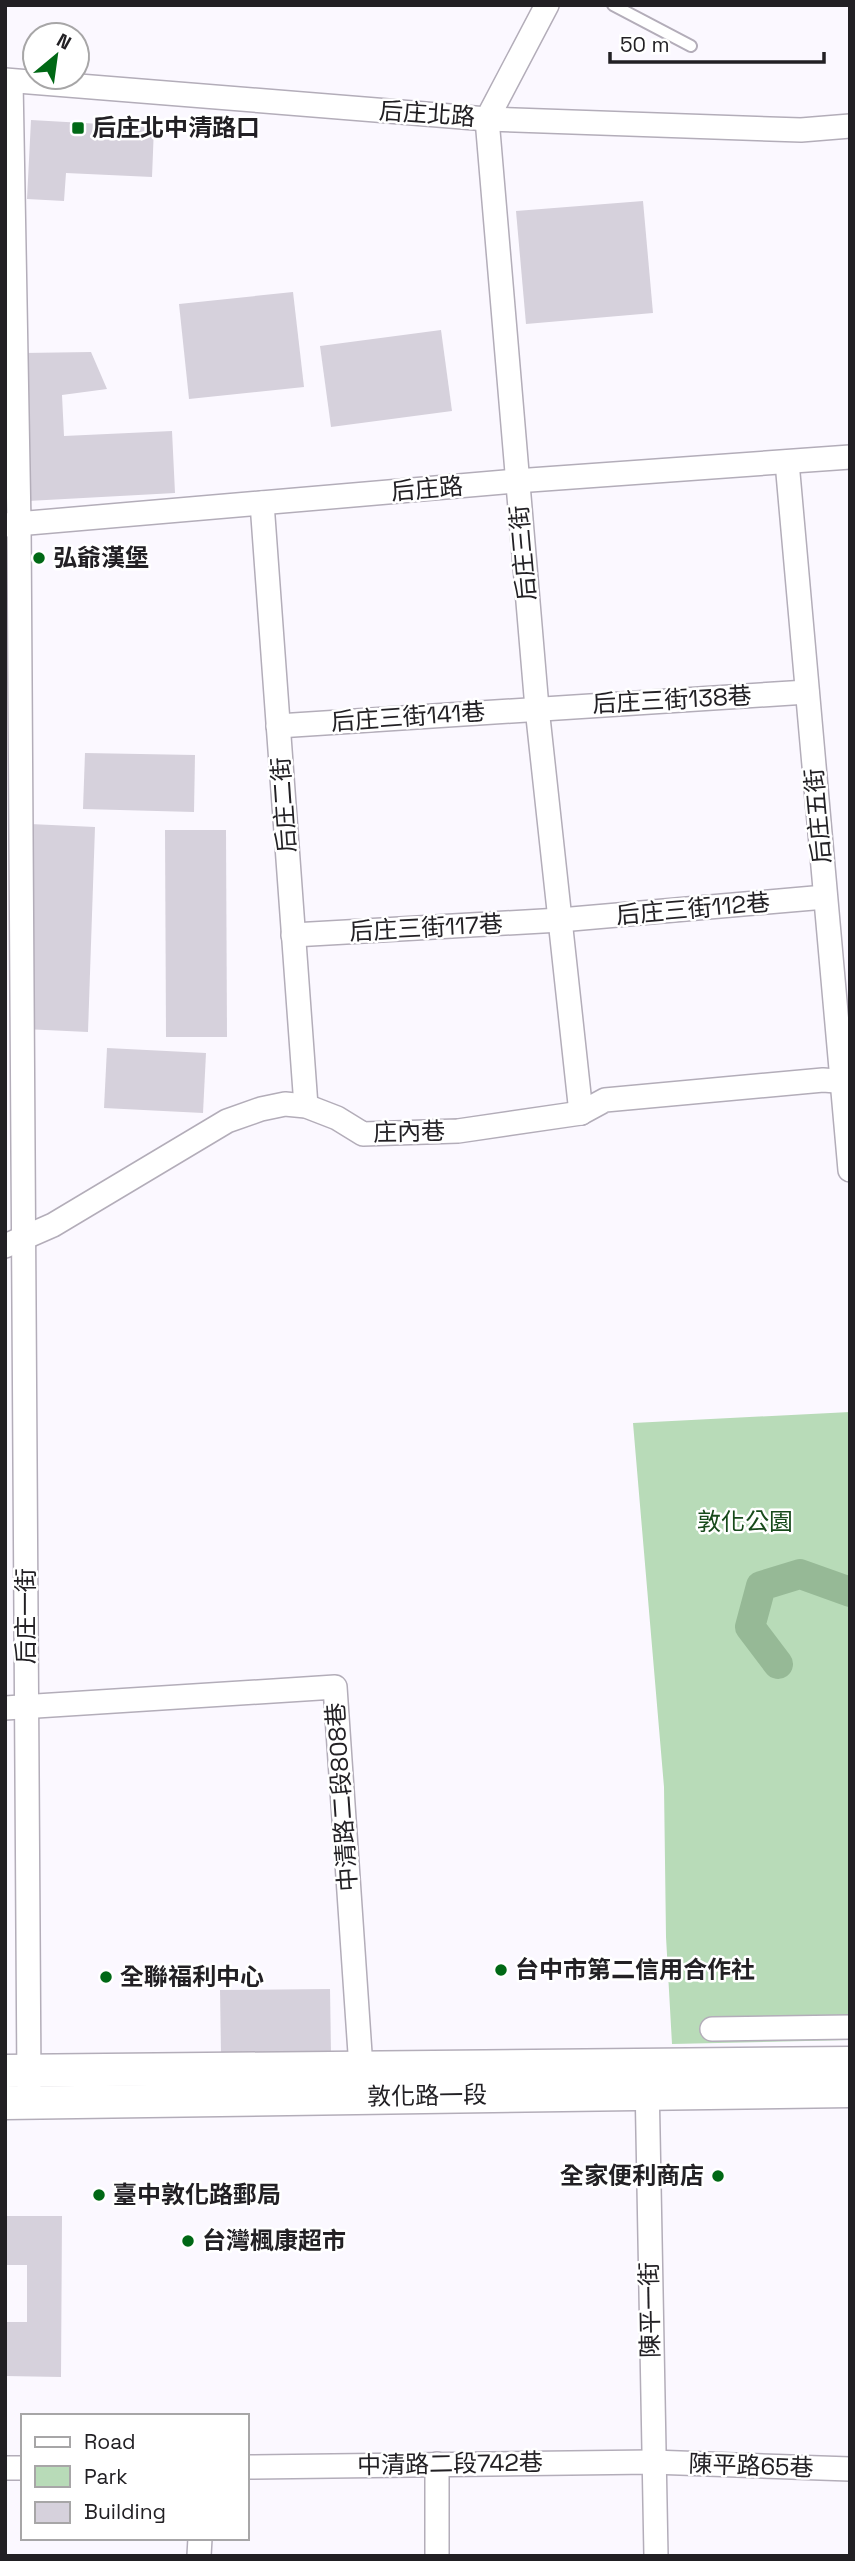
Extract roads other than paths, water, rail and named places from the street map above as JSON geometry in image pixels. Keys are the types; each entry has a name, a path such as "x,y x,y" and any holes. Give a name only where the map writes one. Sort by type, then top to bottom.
{"street":[{"path":"487,119 547,5"},
{"name":"后庄北路","path":"8,80 487,119 801,130 850,126"},
{"name":"后庄一街","path":"8,80 17,2103"},
{"name":"后庄三街","path":"487,119 537,708 581,1113"},
{"name":"后庄路","path":"12,525 516,481 850,457"},
{"name":"后庄五街","path":"787,462 825,897 846,1081 850,1170"},
{"name":"后庄二街","path":"262,503 306,1106"},
{"name":"后庄三街138巷","path":"537,708 807,692"},
{"name":"后庄三街141巷","path":"278,726 537,708"},
{"name":"后庄三街112巷","path":"560,920 825,897"},
{"name":"后庄三街117巷","path":"293,935 560,920"},
{"name":"庄內巷","path":"14,1242 152,1168 227,1121 285,1104 306,1106 337,1118 363,1133 458,1131 581,1113 605,1100 823,1080 846,1081"},
{"name":"中清路二段808巷","path":"16,1707 335,1687 361,2068"},
{"path":"712,2029 850,2027"},
{"name":"敦化路一段","path":"17,2103 647,2079 850,2063"},
{"name":"敦化路一段","path":"17,2071 361,2068 647,2079 850,2091"},
{"name":"陳平一街","path":"647,2079 652,2462 656,2556"},
{"name":"中清路二段742巷","path":"248,2467 652,2462"},
{"name":"陳平路65巷","path":"652,2462 850,2469"},
{"path":"437,2464 437,2556"}],"lane":[{"path":"613,5 691,46"}],"waterway":[{"path":"778,1664 750,1627 761,1586 800,1574 850,1592"}],"place":[{"name":"后庄北中清路口","path":"78,128"},
{"name":"弘爺漢堡","path":"39,558"},
{"name":"台中市第二信用合作社","path":"501,1970"},
{"name":"全聯福利中心","path":"106,1977"},
{"name":"全家便利商店","path":"718,2176"},
{"name":"臺中敦化路郵局","path":"99,2195"},
{"name":"台灣楓康超市","path":"188,2241"}],"park label":[{"name":"敦化公園","path":"745,1522"}]}
